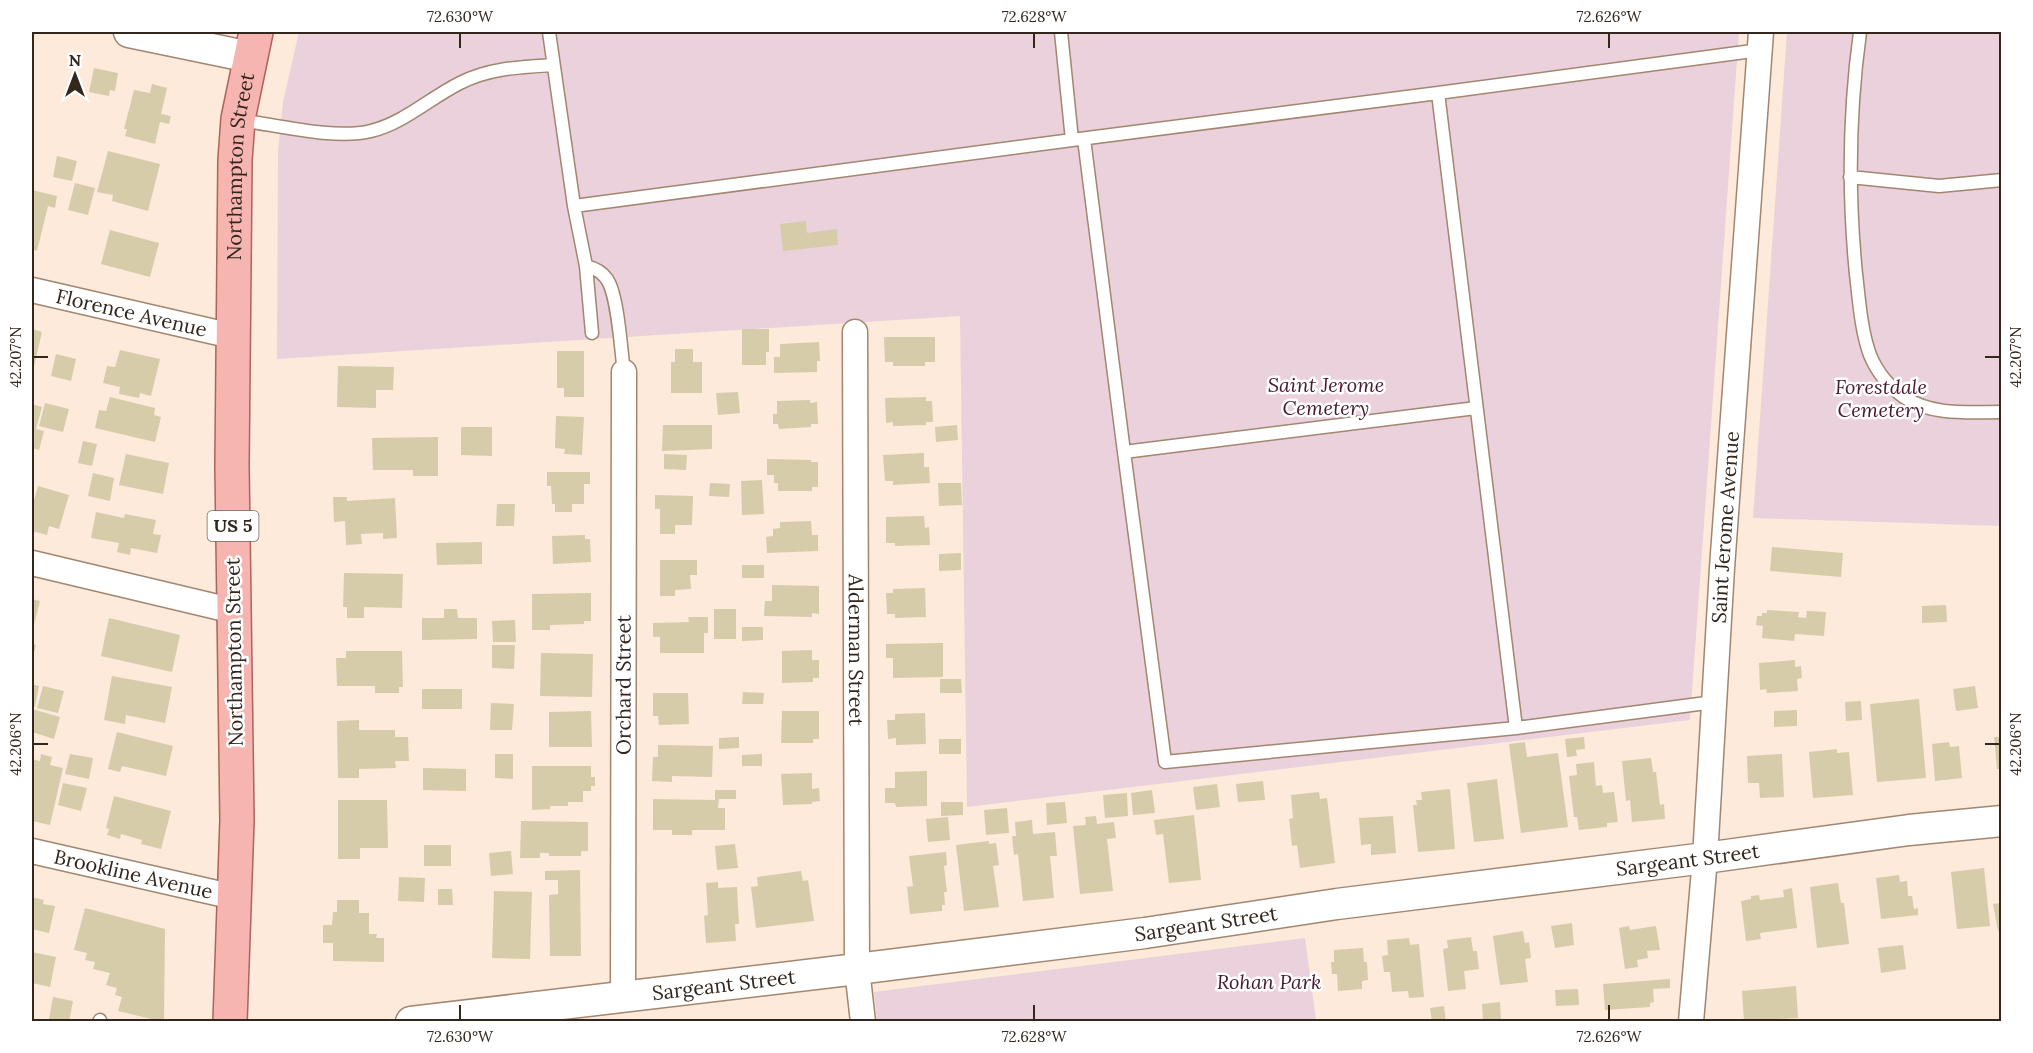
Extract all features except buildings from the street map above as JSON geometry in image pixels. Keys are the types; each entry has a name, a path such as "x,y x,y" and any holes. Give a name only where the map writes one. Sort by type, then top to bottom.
{"main road":[{"name":"Northampton Street","path":"230,1022 237,820 232,336 235,160 238,119 253,44"}],"street":[{"path":"129,32 253,44"},
{"name":"Saint Jerome Avenue","path":"1691,1022 1705,858 1761,41"},
{"name":"Florence Avenue","path":"32,290 232,336"},
{"name":"Alderman Street","path":"855,332 857,969 863,1022"},
{"name":"Orchard Street","path":"623,997 624,372"},
{"path":"32,563 234,611"},
{"name":"Sargeant Street","path":"411,1022 1145,933 1337,904 2001,821"},
{"name":"Brookline Avenue","path":"32,851 234,897"}],"lane":[{"path":"549,32 574,206 586,266 592,333"},
{"path":"1061,32 1124,452 1165,762 1516,728 1714,702"},
{"path":"1860,32 1850,177 1859,303 1870,354 1882,378 1902,396 1920,407 1943,411 2001,412"},
{"path":"574,206 1438,93 1761,41"},
{"path":"238,119 325,132 371,131 414,111 472,77 510,68 554,65"},
{"path":"1438,93 1516,728"},
{"path":"1850,177 1939,186 2001,180"},
{"path":"586,266 597,269 608,279 613,292 624,372"},
{"path":"1124,452 1476,408"}],"green space":[{"name":"Saint Jerome Cemetery","path":"299,32 1739,32 1690,720 967,807 960,316 277,359 278,151 283,102"},
{"name":"Forestdale Cemetery","path":"1787,32 2001,32 2001,526 1753,518"},
{"name":"Rohan Park","path":"1305,938 1316,1021 877,1021 874,992"}]}
